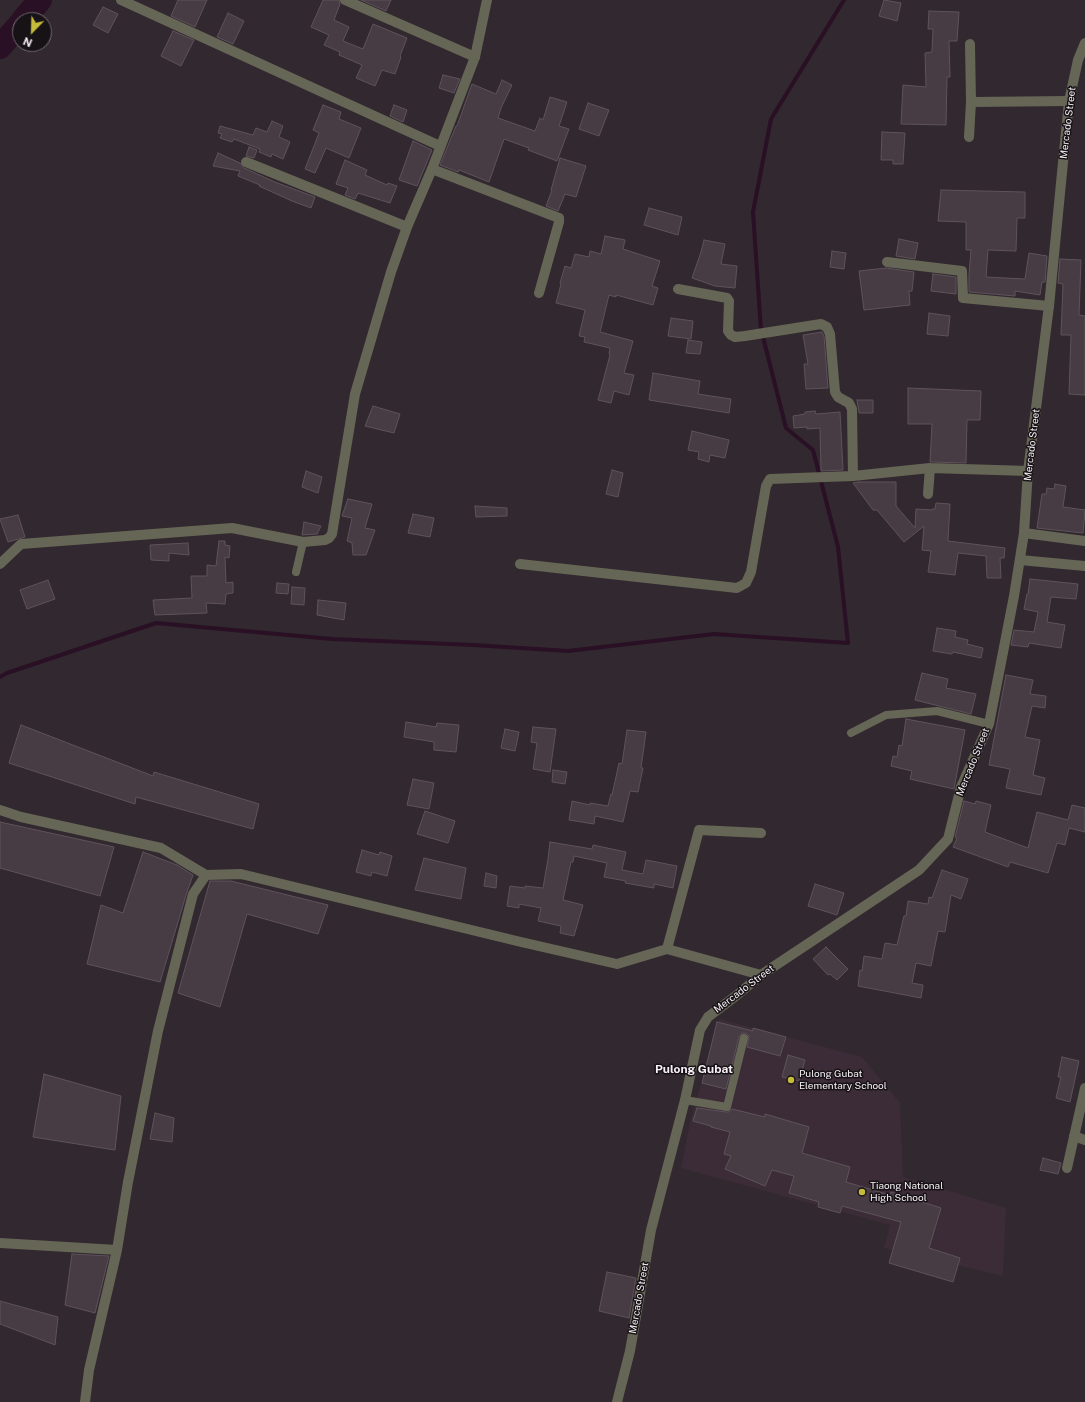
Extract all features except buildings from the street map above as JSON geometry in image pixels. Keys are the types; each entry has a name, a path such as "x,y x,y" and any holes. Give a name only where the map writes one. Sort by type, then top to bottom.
{"street":[{"path":"121,0 440,146"},
{"path":"345,0 475,57"},
{"path":"0,564 21,544 232,528 303,542 325,540 329,538 332,534 355,394 391,272 407,227 432,169 475,57 487,0"},
{"name":"Mercado Street","path":"617,1402 630,1351 651,1230 685,1100 700,1030 708,1016 761,975 919,870 944,844 948,838 961,787 989,724 1014,596 1024,533 1028,471 1049,306 1069,101 1078,60 1085,43"},
{"path":"969,137 971,102 970,44"},
{"path":"971,102 1069,101"},
{"path":"246,162 407,227"},
{"path":"432,169 559,218 539,293"},
{"path":"887,262 962,271 962,298 1049,306"},
{"path":"678,289 727,298 729,301 728,331 735,337 821,324 827,327 830,334 835,392 838,397 849,403 852,409 853,476"},
{"path":"928,494 930,468"},
{"path":"520,564 738,588 746,583 751,572 766,486 770,479 853,476 930,468 1028,471"},
{"path":"1024,533 1085,541"},
{"path":"1020,560 1085,566"},
{"path":"0,810 21,817 161,848 206,875 241,874 617,964 667,950 761,975"},
{"path":"667,950 699,830 762,833"},
{"path":"85,1402 89,1370 117,1250 128,1182 158,1031 193,894 206,875"},
{"path":"1067,1168 1085,1088"},
{"path":"1074,1136 1085,1140"},
{"path":"0,1243 117,1250"}],"lane":[{"path":"296,572 303,542"},
{"path":"852,733 886,715 930,711 937,711 989,724"},
{"path":"685,1100 727,1107 744,1038"}],"shaded area":[{"path":"719,1019 862,1057 900,1103 903,1177 1006,1208 1003,1276 884,1248 890,1225 681,1168 690,1123"}],"waterway":[{"path":"30,12 40,0"},
{"path":"761,330 753,212 771,119 844,0"},
{"path":"0,47 12,33"},
{"path":"0,677 7,673 156,623 332,639 568,651 714,634 848,643 838,547 813,450 786,428 763,337"}],"place":[{"name":"Pulong Gubat Elementary School","path":"791,1080"},
{"name":"Tiaong National High School","path":"862,1192"}],"district":[{"name":"Pulong Gubat","path":"694,1069"}]}
